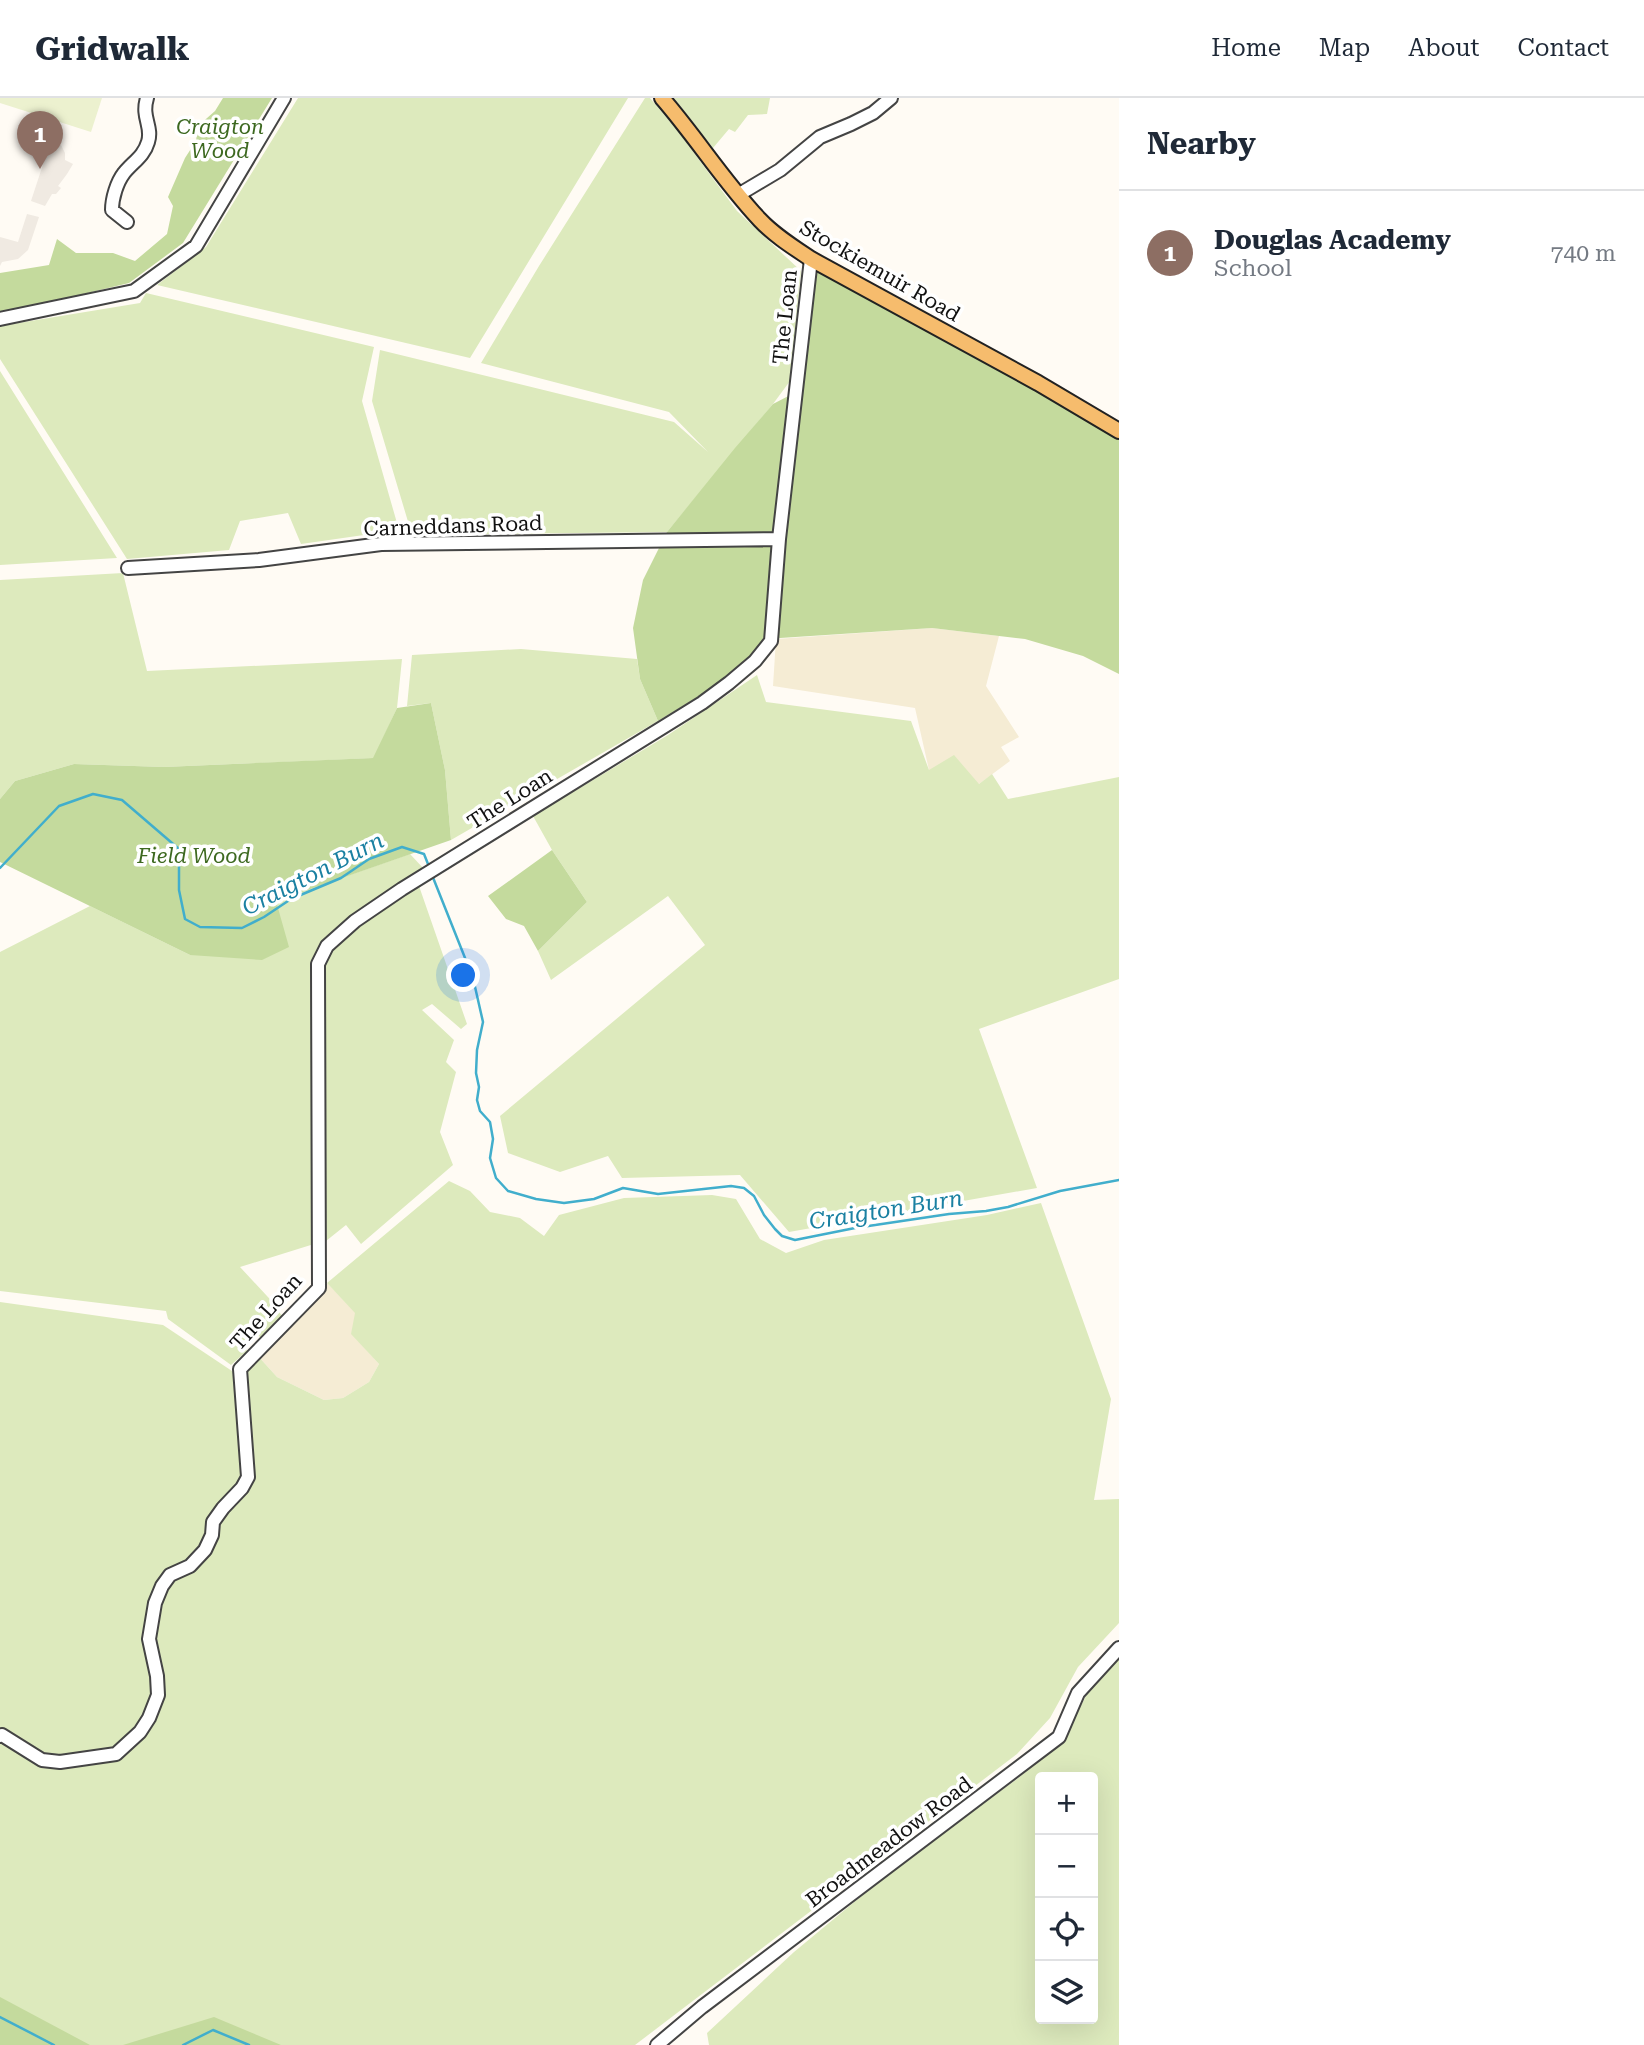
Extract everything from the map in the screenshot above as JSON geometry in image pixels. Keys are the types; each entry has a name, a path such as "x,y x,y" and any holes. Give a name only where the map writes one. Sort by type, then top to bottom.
{"main road":[{"name":"Stockiemuir Road","path":"662,98 738,195 761,221 785,242 1119,431"}],"street":[{"path":"127,222 107,213 122,175 141,156 148,143 149,132 144,111 147,98"},
{"path":"0,319 134,291 196,246 284,98"},
{"path":"738,195 780,170 820,137 873,113 891,98"},
{"name":"The Loan","path":"0,1736 42,1760 60,1762 116,1754 140,1732 149,1718 158,1695 149,1639 155,1603 170,1575 190,1566 205,1550 214,1522 248,1477 240,1369 318,1288 318,964 327,946 355,921 431,871 702,703 755,661 771,641 779,540 811,259"},
{"name":"Carneddans Road","path":"128,568 259,560 381,544 779,540"},
{"name":"Broadmeadow Road","path":"657,2045 694,2014 1059,1737 1078,1693 1119,1648"}],"shaded area":[{"path":"50,143 61,145 65,160 73,164 58,186 61,188 56,194 52,194 45,206 31,201"},
{"path":"27,214 39,217 28,250 18,259 2,262 0,266 0,237 18,242"},
{"path":"932,628 999,636 986,686 1019,737 1001,747 1010,761 979,784 929,770 915,708 773,686 776,639"},
{"path":"327,1283 356,1313 352,1334 379,1364 369,1382 343,1398 324,1400 277,1377 258,1356"}],"green space":[{"path":"0,98 102,98 91,132 0,103"},
{"name":"Craigton Wood","path":"223,98 272,98 183,243 129,283 0,314 0,273 49,265 57,239 76,253 113,253 135,261 167,234 173,206 168,197 185,158 196,141 198,126 215,111"},
{"path":"298,98 628,98 470,358 157,285 206,247"},
{"path":"645,98 650,98 677,130 737,211 801,271 790,381 667,532 412,535 372,401 380,350 674,422 708,452 669,412 481,363"},
{"path":"674,98 770,98 767,114 748,115 735,132 729,129 713,148"},
{"path":"817,273 823,273 1004,370 1119,439 1119,674 1083,656 1025,639 932,628 765,639 729,674 658,721 640,679 633,628 643,580 667,532 735,448 773,404 800,390"},
{"path":"146,293 374,347 362,401 399,530 301,544 288,513 240,521 229,550 127,559 0,359 0,326 140,303"},
{"path":"0,371 117,558 0,565"},
{"path":"123,573 147,671 402,659 397,708 374,758 164,767 74,764 15,781 0,799 0,580"},
{"path":"521,649 637,659 640,679 658,721 451,840 445,770 431,703 407,706 412,655"},
{"path":"757,675 766,702 911,721 929,770 954,755 979,784 992,774 1008,799 1119,777 1119,979 979,1029 1037,1188 789,1232 740,1175 622,1178 608,1156 560,1172 508,1153 500,1116 705,945 668,896 551,980 538,951 587,902 533,816 668,735"},
{"name":"Field Wood","path":"431,703 445,770 451,840 276,901 289,947 262,960 190,955 0,862 0,799 15,781 74,764 164,767 373,758 397,708"},
{"path":"552,850 587,902 538,951 524,926 506,919 488,896"},
{"path":"410,854 424,869 331,933 315,955 314,1244 240,1267 280,1310 284,1318 263,1339 257,1335 244,1345 247,1351 231,1365 168,1319 166,1311 0,1291 0,952 90,906 190,955 275,901"},
{"path":"419,886 467,1024 461,1029 432,1004 422,1010 454,1040 446,1062 456,1072 440,1132 453,1165 361,1244 346,1225 321,1245 324,962 354,928"},
{"path":"449,1181 470,1191 490,1212 520,1218 544,1236 559,1215 624,1198 712,1195 736,1199 760,1239 786,1253 824,1240 987,1215 1041,1203 1111,1399 1094,1500 1119,1499 1119,1623 1078,1667 1050,1718 1017,1754 635,2045 0,2045 0,1302 163,1325 235,1373 243,1482 210,1515 210,1529 253,1482 244,1369 258,1356 277,1377 324,1400 343,1398 369,1382 379,1364 351,1334 355,1313 327,1283"},
{"path":"1119,1656 1119,2045 709,2045 707,2033 794,1952 911,1855 1017,1779 1063,1740 1087,1694"},
{"path":"0,1997 90,2045 0,2045"},
{"path":"214,2017 281,2045 123,2045"}],"waterway":[{"name":"Craigton Burn","path":"0,868 59,806 93,794 122,800 179,849 179,890 185,919 200,927 242,928 291,899 341,878 369,859 402,847 424,854 430,869"},
{"name":"Craigton Burn","path":"432,875 473,978 483,1022 477,1050 477,1100 480,1111 490,1122 493,1139 490,1158 496,1178 508,1191 564,1203 594,1199 623,1188 658,1194 731,1186 744,1188 754,1196 775,1229 782,1236 795,1240 855,1228 1008,1207 1060,1191 1119,1180"},
{"path":"0,2017 54,2045"},
{"path":"183,2045 213,2030 249,2045"}],"place":[{"name":"Douglas Academy","path":"40,169"}]}
